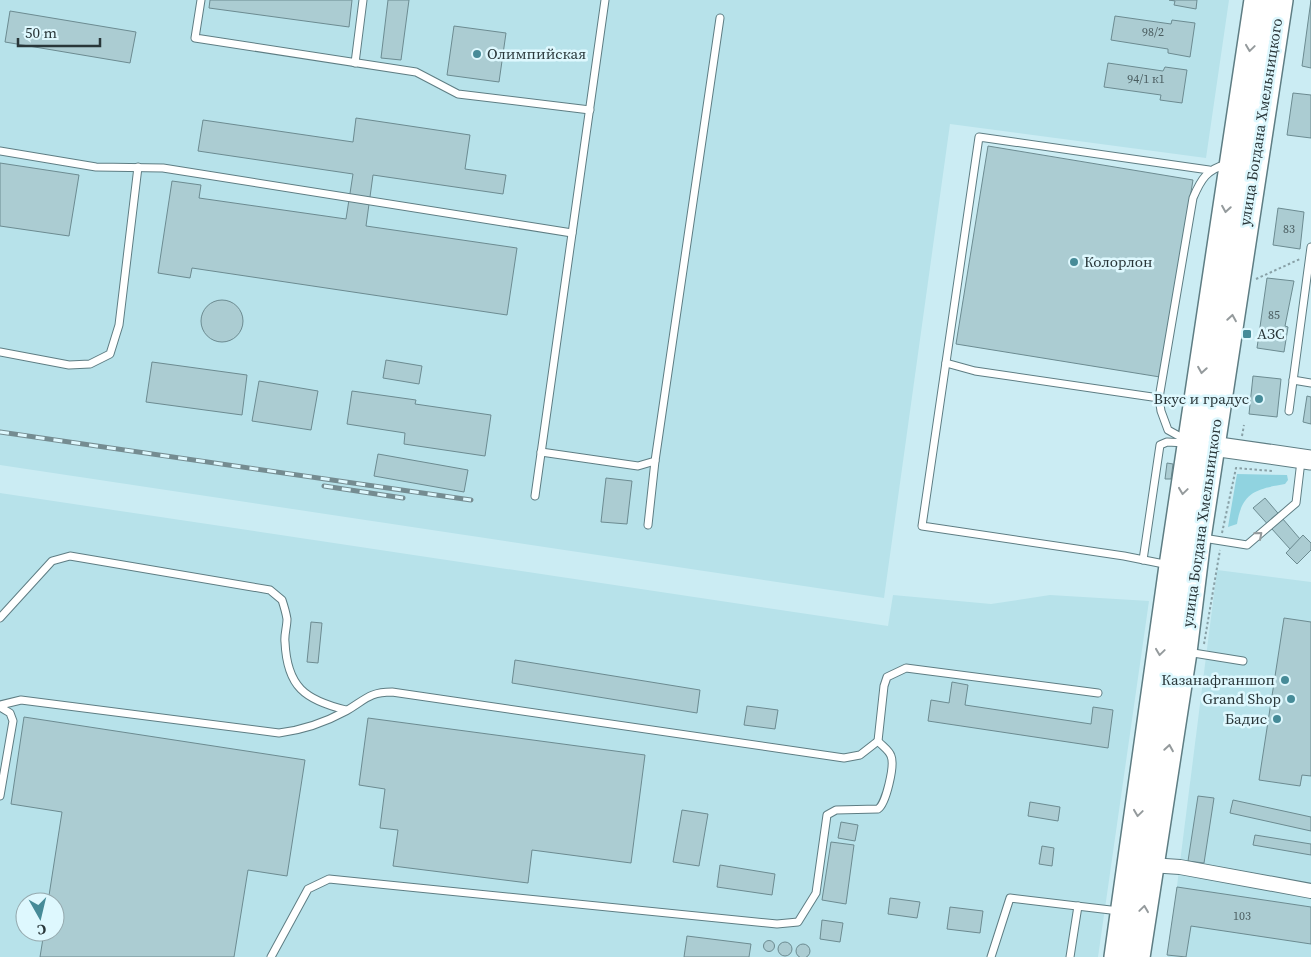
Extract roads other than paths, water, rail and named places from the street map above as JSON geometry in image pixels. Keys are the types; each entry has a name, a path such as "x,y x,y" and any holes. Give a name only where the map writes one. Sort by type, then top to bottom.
{"highway":[{"name":"улица Богдана Хмельницкого","path":"1244,164 1257,0"},
{"name":"улица Богдана Хмельницкого","path":"1117,957 1172,566 1202,444 1244,164 1280,0"},
{"name":"улица Богдана Хмельницкого","path":"1137,957 1184,652 1209,538 1202,444"}],"street":[{"path":"1202,444 1306,460"},
{"path":"1150,865 1180,867 1311,891"}],"lane":[{"path":"201,0 195,38 416,72 458,94 590,110"},
{"path":"354,63 363,0"},
{"path":"535,496 606,0"},
{"path":"648,525 655,461 720,18"},
{"path":"1172,566 922,526 979,137 1209,170 1244,164"},
{"path":"0,151 96,167 162,168 572,233"},
{"path":"0,352 69,364 90,364 110,354 118,325 138,167"},
{"path":"1202,444 1168,430 1161,411 1159,398 1193,198 1202,177 1209,170"},
{"path":"1289,411 1311,247"},
{"path":"946,363 975,371 1159,398"},
{"path":"1293,380 1311,383"},
{"path":"1143,560 1160,445 1168,442 1202,444"},
{"path":"541,452 638,466 655,461"},
{"path":"1209,538 1247,545 1296,503 1306,460"},
{"path":"0,618 52,560 70,556 270,590 282,600 287,619 285,641 288,669 298,689 309,698 325,705 346,710"},
{"path":"1184,652 1243,661"},
{"path":"0,706 21,700 278,733 301,731 346,710 375,692 392,692 844,758 860,755 878,741 884,686 887,677 906,668 1098,692"},
{"path":"0,706 10,713 13,721 0,796"},
{"path":"271,957 308,889 329,880 777,924 798,922 816,893 827,815 836,810 872,810 882,806 893,759 890,753 878,741"},
{"path":"992,957 1010,898 1124,912"},
{"path":"1070,957 1078,906"}],"railway":[{"path":"0,432 471,500"},
{"path":"324,486 403,498"}],"place":[{"name":"Олимпийская","path":"477,54"},
{"name":"Колорлон","path":"1074,262"},
{"name":"АЗС","path":"1247,334"},
{"name":"Вкус и градус","path":"1259,399"},
{"name":"Казанафганшоп","path":"1285,680"},
{"name":"Grand Shop","path":"1291,699"},
{"name":"Бадис","path":"1277,719"}]}
